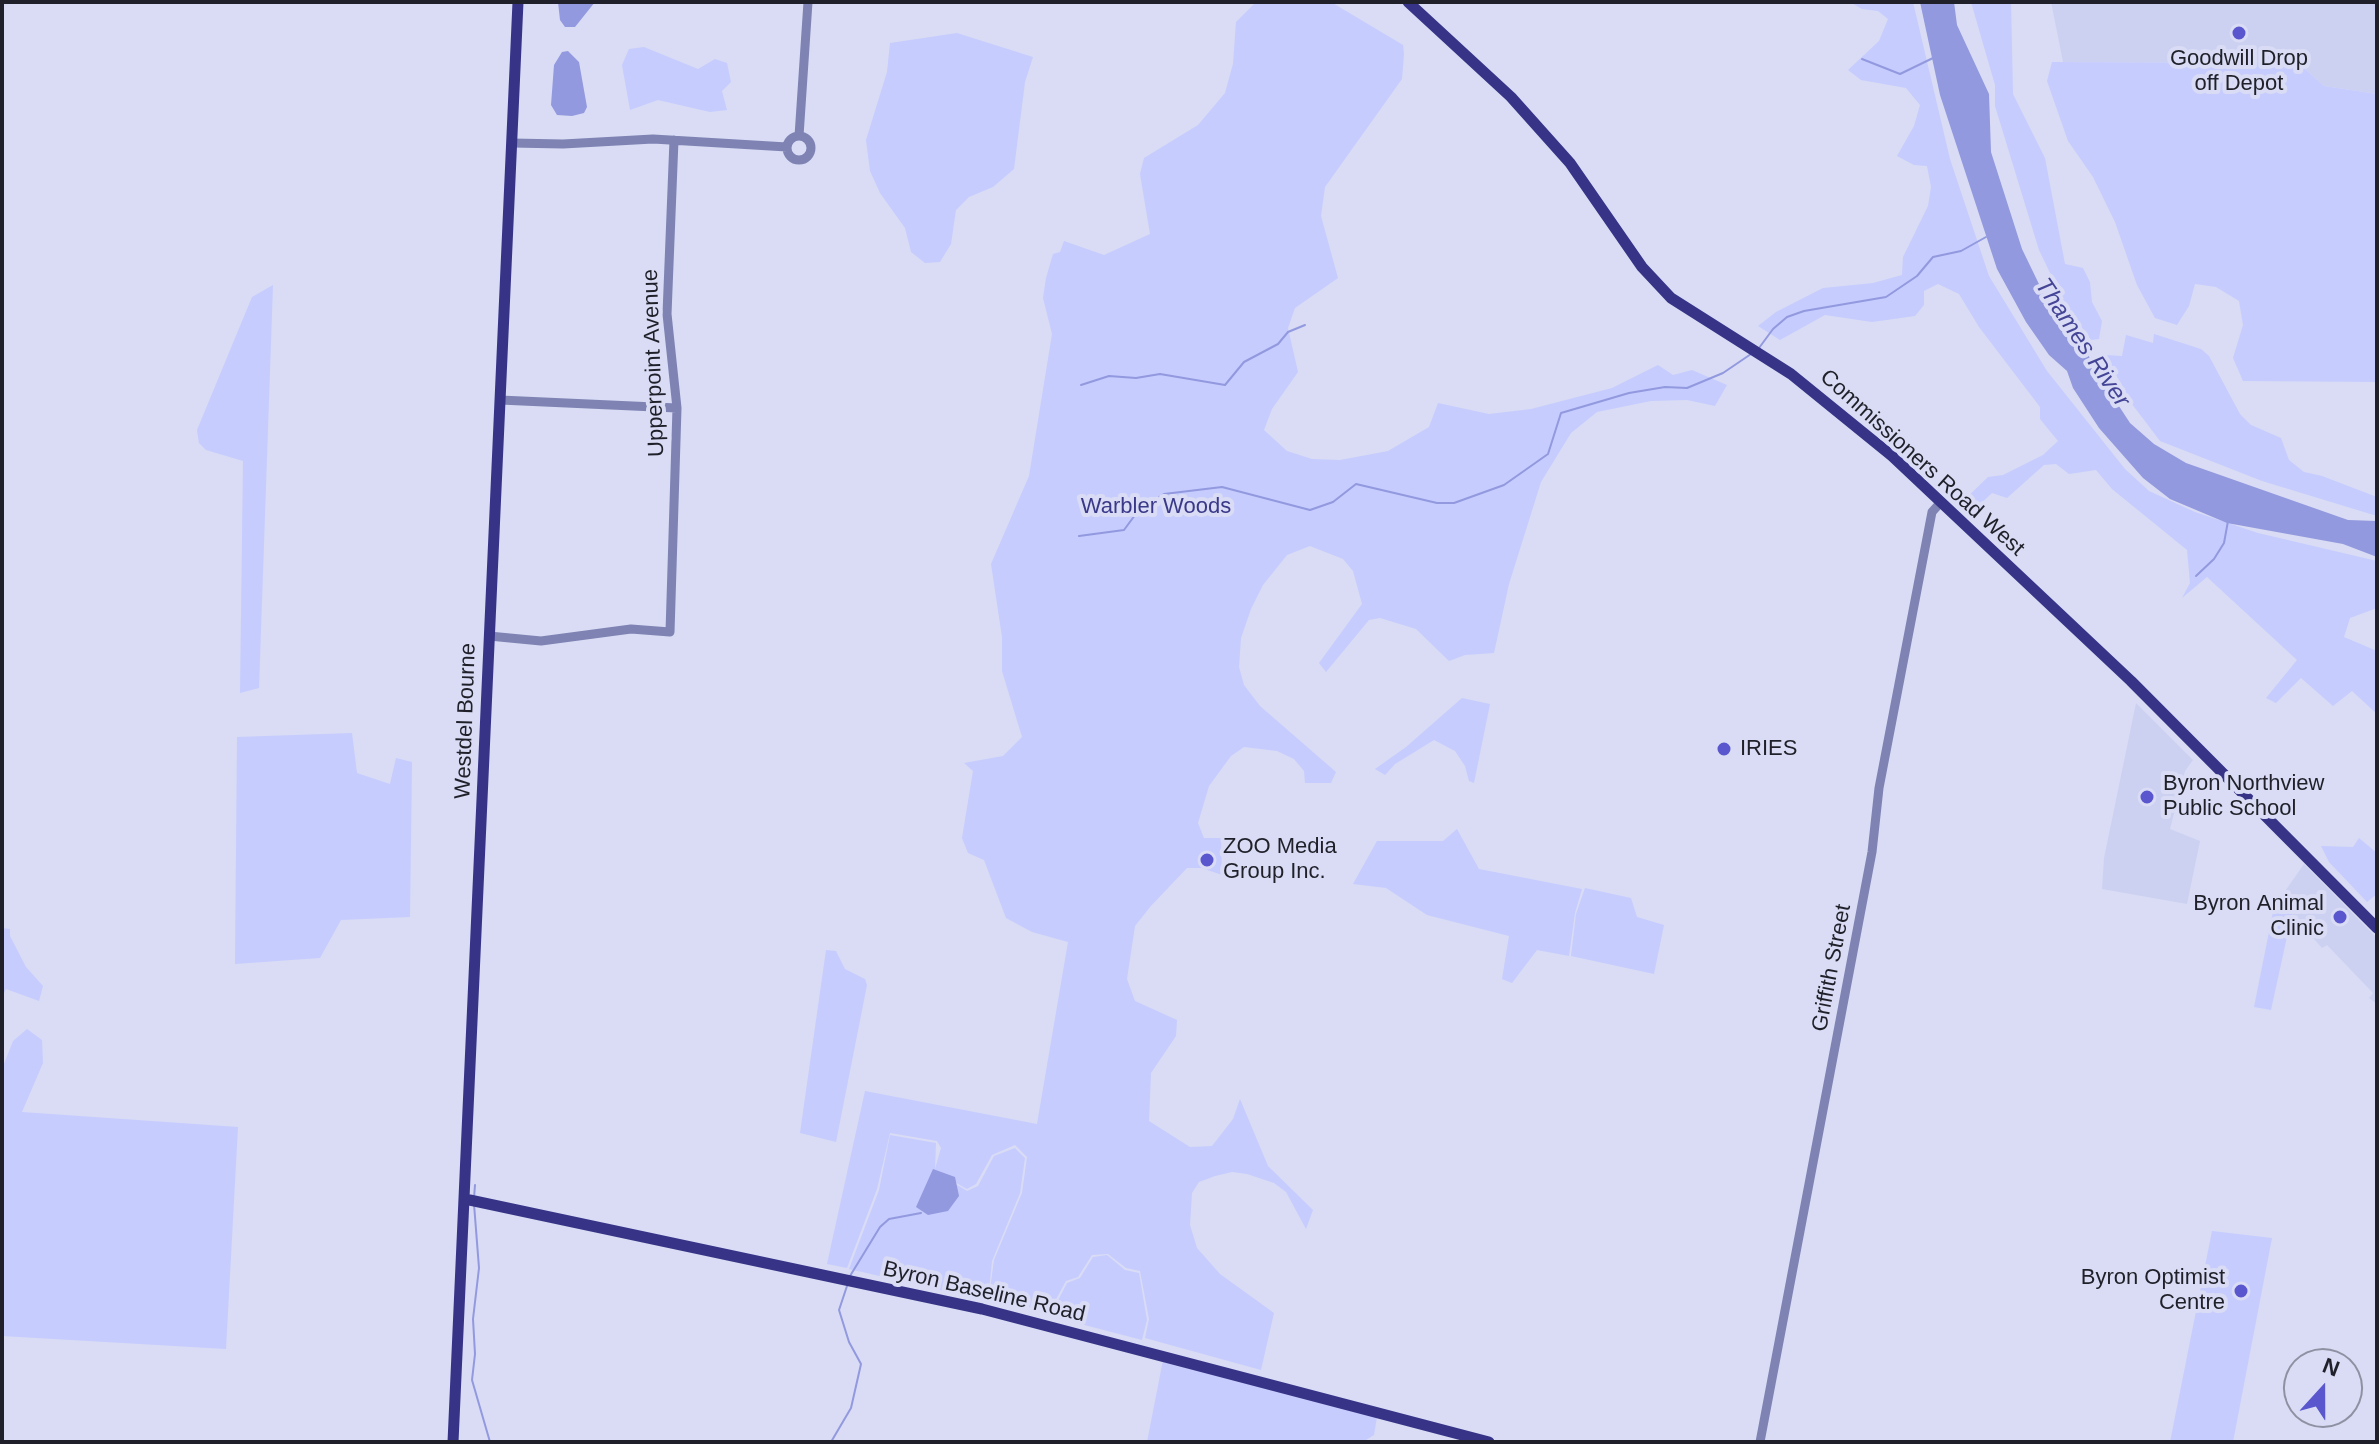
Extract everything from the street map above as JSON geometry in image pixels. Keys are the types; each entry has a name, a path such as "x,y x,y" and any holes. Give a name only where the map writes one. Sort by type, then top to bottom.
{"main road":[{"name":"Westdel Bourne","path":"453,1442 518,2"},
{"name":"Commissioners Road West","path":"1408,2 1511,97 1570,163 1642,267 1671,298 1791,374 1941,502 2131,681 2377,928"},
{"name":"Byron Baseline Road","path":"465,1199 982,1309 1489,1442"}],"street":[{"path":"799,136 808,2"},
{"path":"512,143 674,140 787,147 796,159 808,156 810,143 799,136 791,138 787,147"},
{"name":"Upperpoint Avenue","path":"489,636 541,641 631,629 670,632 677,408 667,314 674,140"},
{"path":"500,400 677,408"},
{"name":"Griffith Street","path":"1760,1442 1872,852 1879,788 1932,512 1941,502"}],"shaded area":[{"path":"2051,2 2377,2 2377,94 2324,86 2293,58 2268,63 2063,62"},
{"name":"Byron Northview Public School","path":"2136,703 2193,760 2185,771 2170,829 2200,841 2187,904 2102,889 2104,858"},
{"path":"2304,864 2377,938 2377,1004 2369,998 2373,993 2327,945 2322,948 2292,914 2274,907"}],"green space":[{"name":"Warbler Woods","path":"1256,2 1331,2 1403,45 1404,54 1402,79 1325,187 1321,216 1338,278 1295,308 1288,328 1298,372 1272,409 1264,430 1287,451 1312,459 1340,460 1388,451 1429,427 1438,403 1489,414 1531,409 1612,388 1658,365 1673,375 1692,370 1727,385 1715,406 1687,400 1651,401 1597,412 1571,433 1541,482 1509,584 1494,653 1465,655 1449,661 1416,629 1380,618 1369,620 1326,672 1319,663 1362,604 1353,571 1343,559 1310,546 1287,555 1263,585 1251,609 1241,638 1239,667 1244,685 1260,706 1336,772 1331,783 1305,783 1304,771 1294,759 1277,751 1244,747 1231,756 1209,786 1198,823 1204,838 1221,838 1222,875 1202,868 1187,868 1150,907 1135,926 1127,979 1135,1001 1177,1020 1176,1036 1151,1073 1149,1121 1190,1147 1212,1146 1233,1119 1240,1099 1268,1166 1313,1210 1306,1229 1286,1192 1274,1183 1247,1174 1232,1172 1215,1176 1199,1182 1192,1193 1190,1225 1197,1248 1220,1274 1274,1313 1261,1370 1145,1338 1149,1319 1140,1271 1126,1268 1108,1254 1092,1255 1078,1277 1066,1281 1049,1312 989,1297 994,1260 1022,1193 1027,1157 1015,1145 992,1155 976,1184 967,1189 933,1170 967,1191 978,1186 994,1156 1015,1148 1025,1158 1020,1193 992,1261 988,1301 849,1269 879,1190 890,1135 936,1143 935,1169 941,1148 937,1141 890,1133 877,1189 847,1268 827,1264 865,1091 1037,1124 1068,942 1032,932 1006,918 984,860 968,853 962,838 973,771 964,763 1003,756 1022,737 1002,671 1002,637 991,564 1029,476 1052,334 1043,298 1046,278 1053,254 1060,252 1064,241 1104,255 1150,234 1140,174 1144,158 1198,125 1225,93 1233,64 1236,22"},
{"path":"1850,2 1913,2 1950,159 1989,276 2047,371 2125,469 2149,491 2195,512 2258,533 2377,561 2377,608 2350,618 2344,637 2377,651 2377,714 2352,691 2333,706 2301,678 2276,703 2266,698 2297,660 2207,577 2182,598 2190,583 2187,550 2112,489 2096,470 2069,474 2056,464 2044,465 2007,498 1992,493 1970,514 1959,505 1988,477 2003,475 2043,455 2058,441 2040,419 2040,407 1979,327 1959,294 1938,284 1924,291 1924,305 1915,316 1872,322 1825,315 1780,340 1758,326 1776,312 1823,288 1873,283 1902,275 1903,257 1928,206 1931,187 1927,166 1914,165 1897,156 1914,126 1920,105 1906,88 1861,80 1848,70 1879,41 1888,19 1878,11 1862,9"},
{"path":"1971,2 2011,2 2013,94 2045,158 2065,264 2083,268 2090,282 2092,302 2102,321 2099,339 2091,340 2066,306 2039,250 1995,106 1995,85"},
{"path":"957,33 1033,57 1025,82 1014,169 993,187 969,197 956,210 951,244 940,262 925,263 911,252 905,228 880,193 870,171 866,140 887,72 890,43"},
{"path":"644,47 698,69 715,59 727,63 731,82 722,91 727,110 710,112 658,100 630,110 622,65 629,49"},
{"path":"2293,58 2324,86 2377,94 2377,382 2243,381 2233,358 2243,325 2239,301 2216,287 2195,284 2189,306 2177,325 2155,318 2137,285 2115,222 2093,177 2068,141 2047,81 2052,62 2268,63"},
{"path":"273,285 259,688 240,693 243,461 206,450 199,443 197,430 252,297"},
{"path":"2154,334 2201,349 2209,356 2240,414 2251,425 2281,438 2289,460 2304,472 2377,497 2377,516 2262,481 2160,441 2132,404 2105,355 2122,356 2126,335 2153,343"},
{"path":"1462,698 1490,704 1474,783 1469,781 1465,766 1455,751 1434,740 1395,764 1385,775 1375,769 1406,747"},
{"path":"352,733 357,773 390,784 396,758 412,762 410,917 341,920 320,958 235,964 237,737"},
{"path":"1457,829 1479,869 1582,889 1569,956 1537,950 1512,983 1502,979 1509,936 1427,915 1386,888 1353,884 1377,841 1443,841"},
{"path":"2359,838 2377,853 2377,894 2367,902 2329,862 2321,846 2353,847"},
{"path":"1585,888 1631,898 1637,917 1664,925 1654,974 1571,956 1576,914"},
{"path":"2274,907 2292,914 2271,1010 2254,1007"},
{"path":"2,928 10,929 10,936 26,967 43,986 39,1001 6,989 2,997"},
{"path":"826,950 836,951 845,969 865,979 867,985 836,1142 800,1133"},
{"path":"27,1029 42,1040 43,1063 22,1112 238,1127 226,1349 2,1336 2,1069 13,1041"},
{"path":"2212,1231 2272,1238 2233,1442 2170,1442"},
{"path":"1107,1255 1125,1270 1139,1273 1147,1320 1142,1340 1050,1316 1067,1283 1080,1278 1093,1257"},
{"path":"1163,1360 1377,1417 1374,1435 1363,1442 1147,1442"}],"water":[{"path":"558,2 595,2 575,27 565,27 560,20"},
{"name":"Thames River","path":"1920,2 1954,2 1957,25 1989,94 1991,152 2022,249 2053,313 2078,335 2098,374 2130,423 2154,444 2186,463 2348,520 2377,521 2377,557 2343,544 2227,523 2170,499 2143,478 2099,428 2073,388 2067,371 2049,355 2026,322 1997,269 1940,95"},
{"path":"568,51 579,62 587,107 584,113 572,116 557,115 551,105 554,65 562,52"},
{"path":"933,1169 955,1177 959,1196 948,1211 928,1215 916,1207"}],"waterway":[{"path":"1862,59 1900,74 1933,58"},
{"path":"1759,348 1787,317 1804,311 1886,297 1917,276 1933,257 1961,251 1986,237"},
{"path":"1081,385 1109,376 1136,378 1160,374 1225,385 1244,362 1278,344 1288,332 1305,325"},
{"path":"1079,536 1124,530 1138,511 1164,494 1222,487 1310,510 1333,502 1356,484 1437,503 1454,503 1504,485 1548,454 1561,413 1629,393 1665,387 1687,388 1723,373 1751,354"},
{"path":"2196,576 2214,559 2224,543 2228,521"},
{"path":"474,1198 475,1185"},
{"path":"474,1204 479,1268 473,1319 475,1354 472,1380 490,1442"},
{"path":"850,1276 880,1227 889,1219 921,1213"},
{"path":"831,1442 851,1408 861,1364 849,1342 839,1310 847,1286"}],"place":[{"name":"Goodwill Drop off Depot","path":"2239,33"},
{"name":"IRIES","path":"1724,749"},
{"name":"Byron Northview Public School","path":"2147,797"},
{"name":"ZOO Media Group Inc.","path":"1207,860"},
{"name":"Byron Animal Clinic","path":"2340,917"},
{"name":"Byron Optimist Centre","path":"2241,1291"}]}
